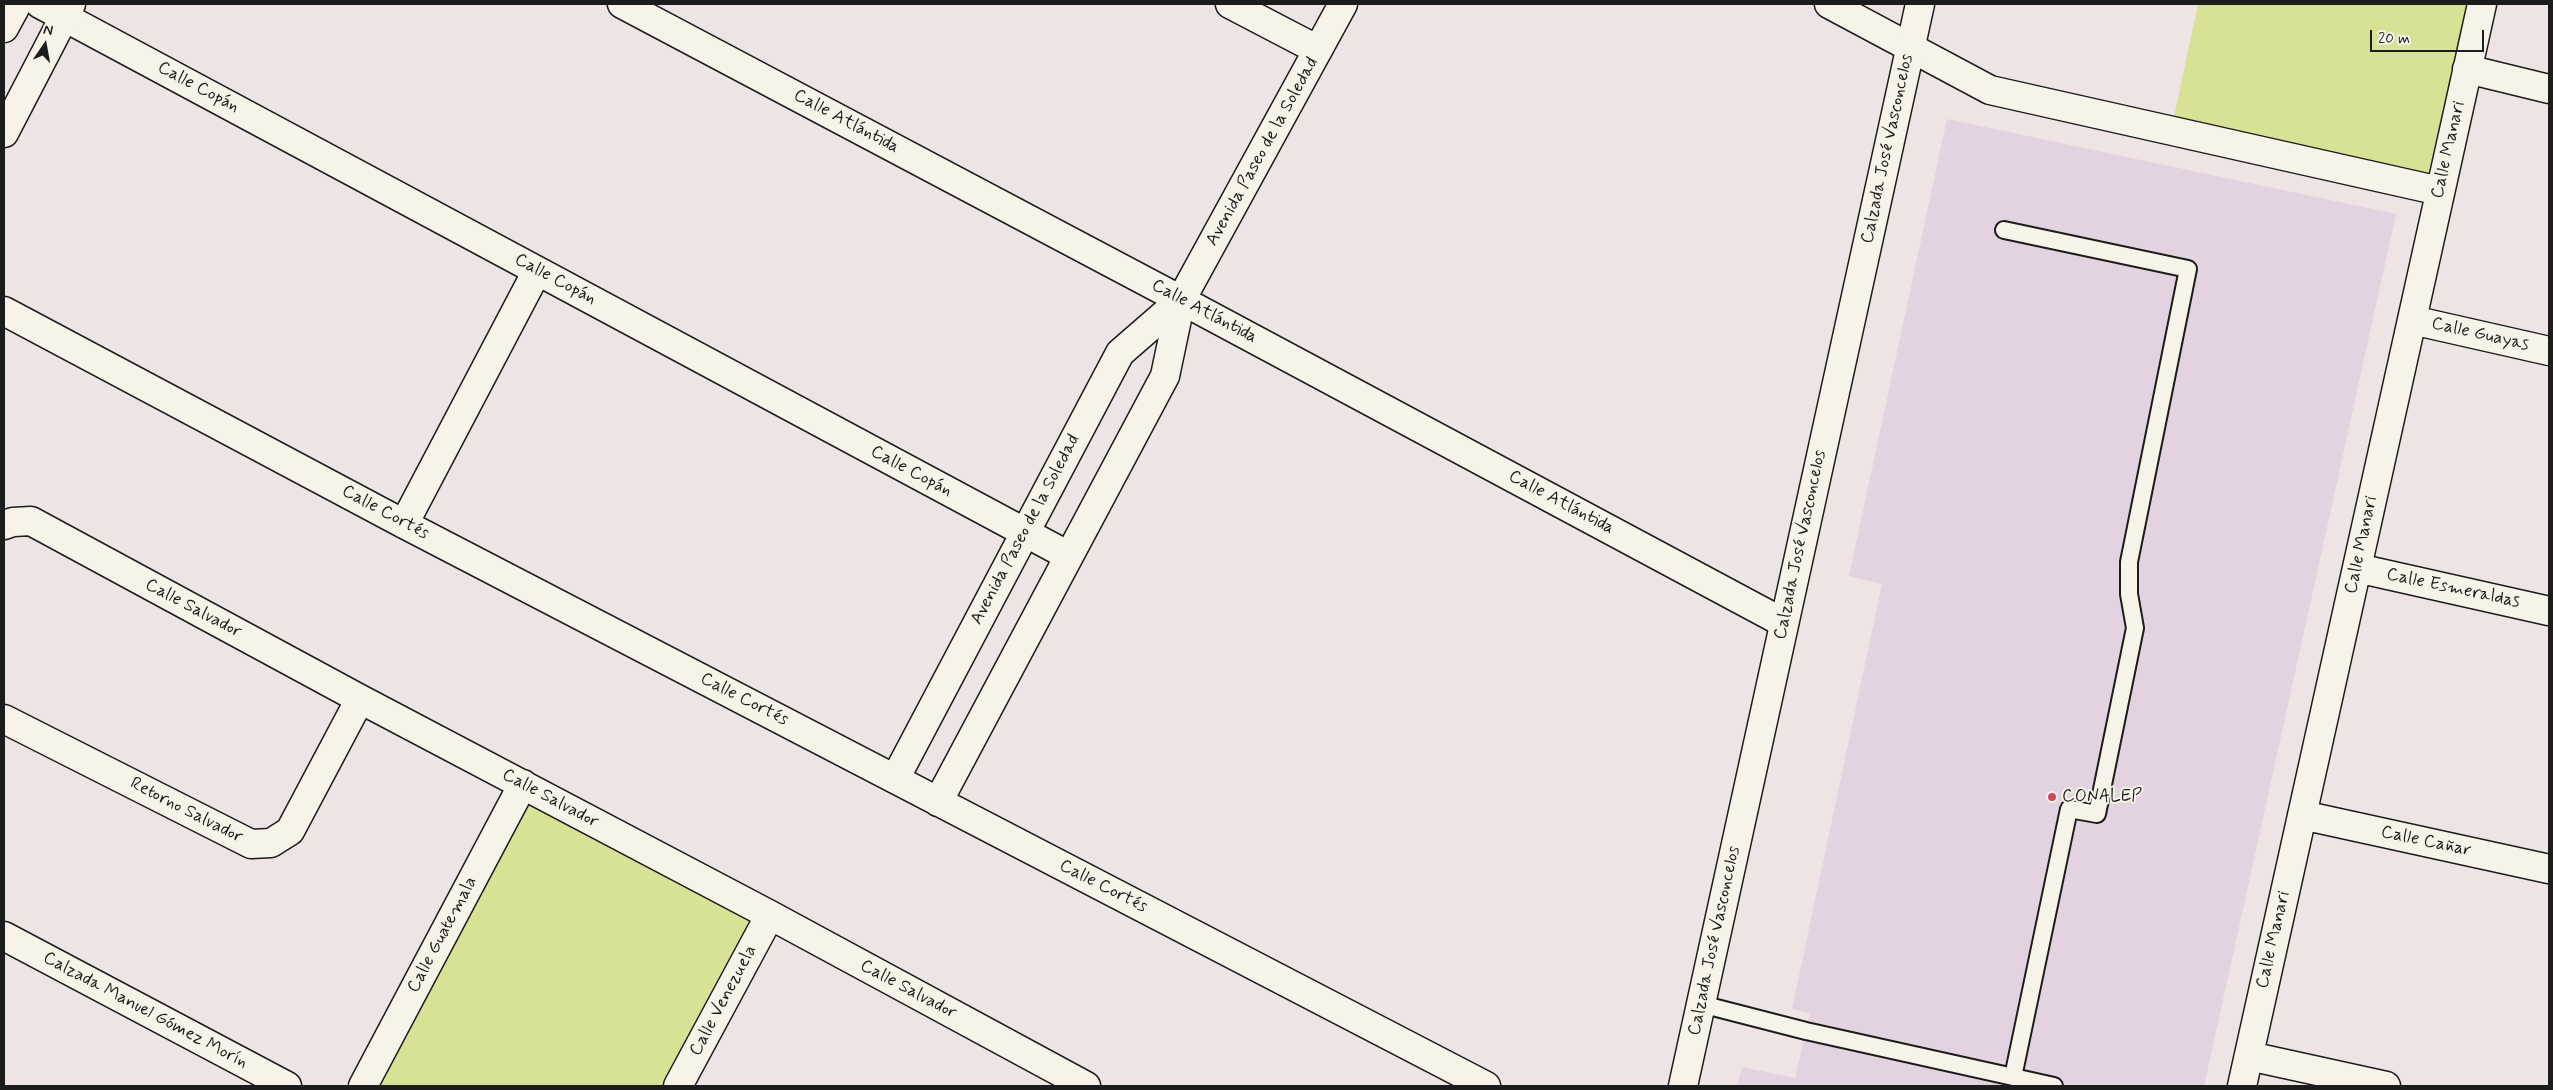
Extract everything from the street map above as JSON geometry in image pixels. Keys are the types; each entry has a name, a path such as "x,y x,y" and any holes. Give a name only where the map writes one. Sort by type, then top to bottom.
{"street":[{"path":"4,28 17,4"},
{"name":"Calle Copán","path":"40,4 68,10 538,271 1069,556"},
{"name":"Calle Atlántida","path":"622,4 1181,300 1784,623"},
{"path":"1230,4 1318,50"},
{"name":"Avenida Paseo de la Soledad","path":"938,802 1165,376 1181,300 1344,4"},
{"path":"1829,4 1990,90 2440,191"},
{"name":"Calzada José Vasconcelos","path":"1683,1086 1920,4"},
{"name":"Calle Manari","path":"2242,1086 2482,4"},
{"path":"4,133 68,10"},
{"path":"2467,69 2549,89"},
{"path":"404,524 538,271"},
{"name":"Avenida Paseo de la Soledad","path":"895,778 1120,353 1181,300"},
{"name":"Calle Cortés","path":"4,311 404,524 1486,1086"},
{"name":"Calle Guayas","path":"2412,320 2549,351"},
{"name":"Calle Salvador","path":"8,523 31,521 360,699 770,915 1086,1086"},
{"name":"Calle Esmeraldas","path":"2357,568 2549,611"},
{"name":"Retorno Salvador","path":"4,720 251,844 272,843 290,832 360,699"},
{"name":"Calle Guatemala","path":"363,1086 523,784"},
{"name":"Calle Cañar","path":"2302,814 2549,869"},
{"name":"Calle Venezuela","path":"678,1086 770,915"},
{"name":"Calzada Manuel Gómez Morín","path":"4,936 287,1086"},
{"path":"2249,1056 2386,1086"}],"lane":[{"path":"2004,230 2188,269 2129,562 2129,594 2135,628 2097,814 2069,809 2012,1077"},
{"path":"1701,1004 1806,1031 2054,1086"}],"shaded area":[{"name":"CONALEP","path":"1947,119 2396,214 2204,1086 1737,1086 1742,1067 1795,1078 1810,1013 1792,1009 1882,584 1849,576"}],"green space":[{"path":"2198,4 2467,4 2427,178 2172,126"},
{"path":"528,798 758,921 669,1086 373,1086"}],"place":[{"name":"CONALEP","path":"2052,797"}]}
